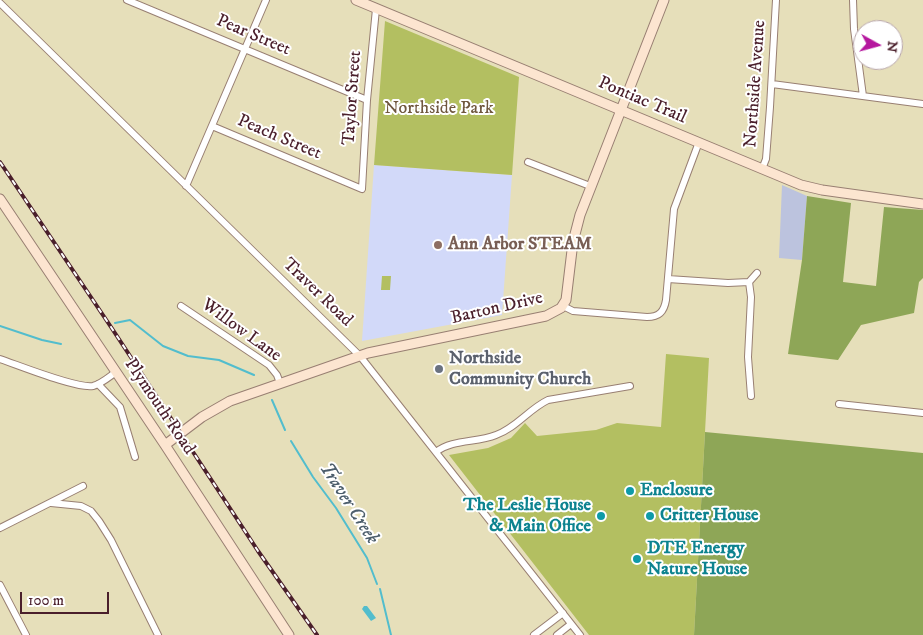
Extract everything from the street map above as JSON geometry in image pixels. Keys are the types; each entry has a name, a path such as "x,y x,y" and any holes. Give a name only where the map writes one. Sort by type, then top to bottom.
{"main road":[{"name":"Pontiac Trail","path":"356,0 376,10 811,188 923,204"},
{"name":"Barton Drive","path":"165,445 216,408 253,392 368,353 546,316 563,306 568,291 575,229 590,186 664,0"},
{"name":"Plymouth Road","path":"0,199 165,445 289,635"}],"street":[{"name":"Pear Street","path":"126,0 367,100"},
{"path":"186,186 266,0"},
{"name":"Northside Avenue","path":"762,169 766,159 776,0"},
{"path":"853,0 854,29 863,96"},
{"name":"Traver Road","path":"0,3 360,356 580,635"},
{"name":"Taylor Street","path":"362,189 367,100 376,10"},
{"path":"772,84 923,104"},
{"name":"Peach Street","path":"212,126 362,189"},
{"path":"563,306 573,311 654,316 660,314 665,308 674,209 699,142"},
{"path":"528,162 590,186"},
{"path":"668,279 728,283 749,282 757,273"},
{"path":"749,282 752,297 748,357 751,396"},
{"name":"Willow Lane","path":"181,306 269,366 277,375 280,383"},
{"path":"0,359 47,376 84,386 98,384 116,372"},
{"path":"98,384 120,407 135,457"},
{"path":"436,452 448,444 474,441 497,435 538,405 548,400 630,386"},
{"path":"839,404 923,413"},
{"path":"0,528 83,486"},
{"path":"51,503 81,506 91,511 100,521 158,635"},
{"path":"0,585 26,635"},
{"path":"534,635 563,612"},
{"path":"557,635 571,624"}],"shaded area":[{"name":"Ann Arbor STEAM","path":"374,165 512,175 502,315 362,341"},
{"path":"782,185 807,196 802,260 779,258"}],"green space":[{"name":"Northside Park","path":"385,21 519,77 512,175 374,165"},
{"path":"807,196 851,203 843,282 876,286 884,207 923,210 923,278 919,282 914,313 861,325 838,360 788,354 802,260"},
{"path":"382,276 391,276 390,290 381,290"},
{"path":"666,354 709,358 694,635 589,635 449,455 488,448 511,438 525,423 537,436 596,430 617,423 661,427"},
{"path":"705,432 923,453 923,635 694,635"}],"water":[{"path":"364,606 367,606 376,618 371,621 362,609"}],"waterway":[{"name":"Traver Creek","path":"115,323 130,320 163,346 188,356 219,360 254,375"},
{"name":"Traver Creek","path":"0,326 42,340 61,344"},
{"name":"Traver Creek","path":"272,400 285,430"},
{"name":"Traver Creek","path":"291,441 367,558 377,584"},
{"name":"Traver Creek","path":"380,589 391,635"}],"railway":[{"path":"0,162 258,551 317,635"}],"place":[{"name":"Ann Arbor STEAM","path":"438,245"},
{"name":"Northside Community Church","path":"439,369"},
{"name":"Enclosure","path":"630,491"},
{"name":"The Leslie House & Main Office","path":"601,516"},
{"name":"Critter House","path":"650,516"},
{"name":"DTE Energy Nature House","path":"637,559"}]}
